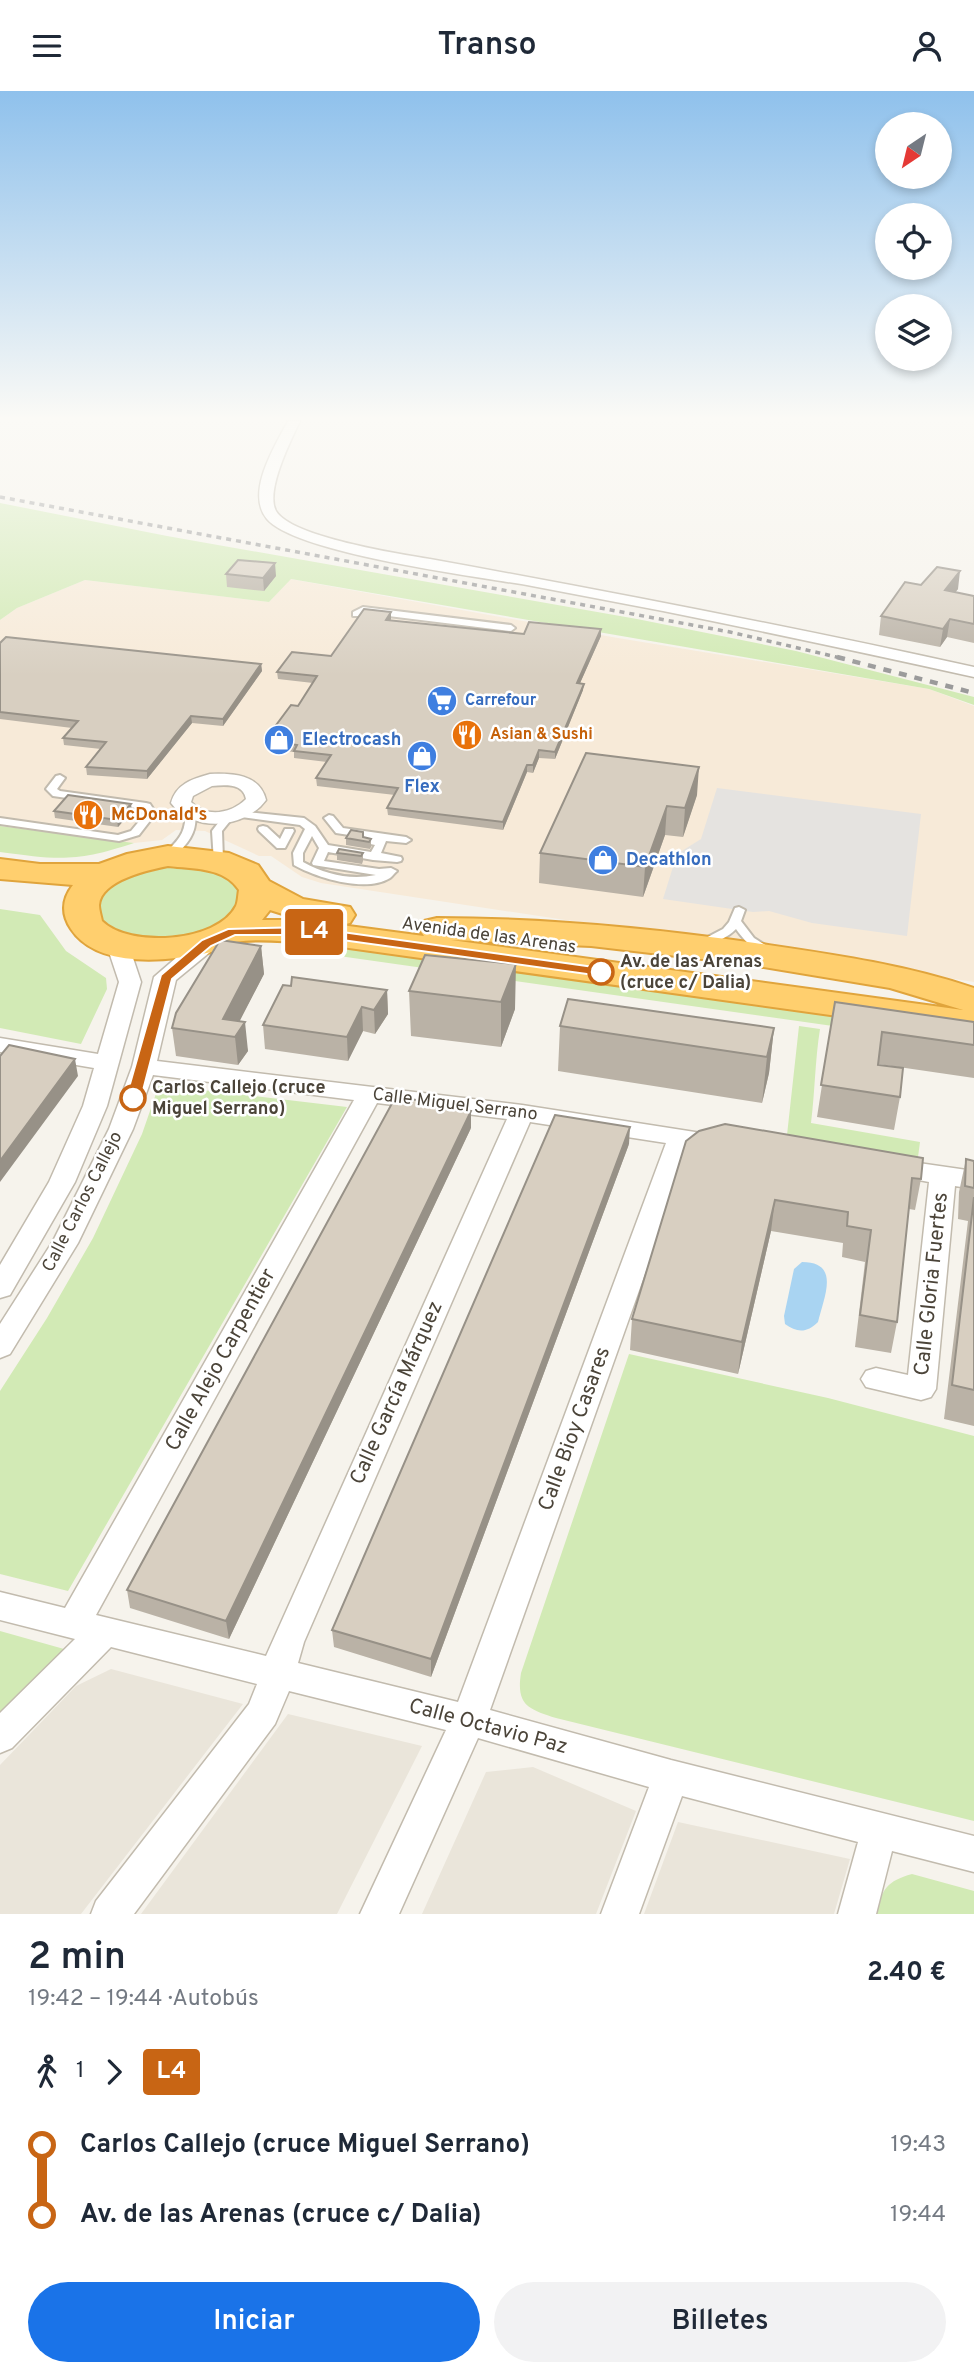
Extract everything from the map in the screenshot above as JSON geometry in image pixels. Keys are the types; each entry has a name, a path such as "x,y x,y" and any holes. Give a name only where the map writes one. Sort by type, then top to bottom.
{"highway":[{"path":"118,946 99,937 86,925 80,912 82,899 90,887 104,875 133,862 168,856 218,860"},
{"name":"Avenida de las Arenas","path":"218,860 243,872 257,889 294,908 316,913 974,1001"},
{"path":"0,869 40,874 104,875"},
{"path":"0,889 38,895 80,912"},
{"path":"220,937 249,918 257,904 257,889"},
{"path":"437,929 517,928 683,944 789,959 934,986 974,1001"},
{"name":"Avenida de las Arenas","path":"118,946 177,950 220,937 306,931 974,1023"}],"street":[{"path":"267,506 275,519 302,534 366,550 823,638 974,672"},
{"path":"231,780 249,785 257,795 253,804 233,815 207,817 190,812 181,803 181,798 187,789 210,781 231,780"},
{"name":"Calle Carlos Callejo","path":"0,1347 65,1243 121,1129 144,1067 165,977 220,937"},
{"name":"Calle Carlos Callejo","path":"0,1288 38,1228 80,1144 94,1106 130,982 118,946"},
{"path":"0,1045 105,1063"},
{"name":"Calle Miguel Serrano","path":"144,1067 522,1113 738,1146"},
{"name":"Calle Alejo Carpentier","path":"0,1737 88,1629 369,1094"},
{"name":"Calle García Márquez","path":"110,1914 263,1713 287,1642 522,1113"},
{"name":"Calle Bioy Casares","path":"470,1720 681,1137"},
{"path":"862,1163 974,1180"},
{"name":"Calle Gloria Fuertes","path":"876,1379 921,1389 943,1175"},
{"name":"Calle Octavio Paz","path":"0,1607 470,1720 671,1777 974,1854"},
{"path":"379,1914 470,1720"},
{"path":"620,1914 671,1777"},
{"path":"857,1914 879,1831"}],"lane":[{"path":"356,614 363,610 511,628"},
{"path":"0,821 119,838 135,833 151,813 146,806 57,794 51,789 60,778"},
{"path":"168,856 190,834 190,812"},
{"path":"218,860 217,831 233,815 300,820 314,831 324,848 370,861 390,873 368,881 319,874 298,863 263,829"},
{"path":"329,818 341,831 407,840"},
{"path":"276,830 281,846"},
{"path":"281,846 289,831"},
{"path":"314,831 382,842 370,861"},
{"path":"298,863 298,853 314,831"},
{"path":"370,861 397,859"},
{"path":"683,944 725,935 738,916 750,940 789,959"}],"shaded area":[{"path":"290,579 612,637 929,689 974,706 974,982 321,883 302,877 271,856 259,856 205,831 176,830 162,840 134,843 0,826 0,620 17,608 85,580 269,602"},
{"path":"717,788 921,814 907,936 812,923 769,911 753,912 663,899 677,854 701,839"},
{"path":"111,1669 243,1704 81,1914 0,1914 0,1765 76,1686"},
{"path":"288,1714 422,1746 337,1914 141,1914"},
{"path":"533,1767 636,1811 596,1914 422,1914 486,1772"},
{"path":"678,1822 850,1859 834,1914 644,1914"}],"green space":[{"path":"0,506 16,506 167,536 637,619 796,651 974,697 974,705 929,689 291,579 269,602 85,580 17,608 0,620"},
{"path":"0,826 134,843 97,854 68,858 20,855 0,852"},
{"path":"177,865 204,869 228,879 241,892 238,913 203,936 136,940 105,925 98,909 110,888 141,871"},
{"path":"0,909 40,915 66,951 106,978 107,989 81,1044 0,1028"},
{"path":"346,945 974,1035 974,1046 339,956"},
{"path":"799,1026 820,1029 811,1123 920,1142 918,1157 787,1135"},
{"path":"159,1085 347,1107 68,1591 0,1574 0,1391 47,1318 93,1238 142,1134"},
{"path":"629,1354 828,1398 974,1436 974,1821 556,1718 538,1712 522,1699 521,1673"},
{"path":"0,1631 64,1649 0,1714"},
{"path":"912,1874 974,1891 974,1914 876,1914 887,1887"}],"water":[{"path":"802,1262 822,1268 827,1283 818,1322 802,1331 785,1324 784,1316 794,1269"}],"building":[{"path":"238,560 275,563 263,578 226,574"},
{"path":"937,567 960,571 945,590 974,596 974,624 950,619 943,629 881,616 905,582 921,585"},
{"name":"Carrefour","path":"364,609 391,612 386,620 524,634 529,622 601,629 577,683 584,684 555,752 539,750 533,765 527,765 503,822 387,808 398,788 316,778 331,755 294,751 297,745 284,743 288,738 268,736 291,705 298,706 317,676 277,672 292,652 331,656"},
{"path":"6,637 261,664 223,719 191,716 147,771 86,767 106,742 63,738 78,721 0,712 0,643"},
{"name":"Decathlon","path":"586,753 699,767 685,808 667,806 645,867 540,853"},
{"path":"68,795 131,804 117,820 54,811"},
{"path":"351,830 363,832 363,837 371,839 369,842 346,838"},
{"path":"339,849 363,853 361,856 337,853"},
{"path":"220,940 261,946 223,1019 245,1022 235,1037 172,1028 176,1013"},
{"path":"425,955 516,964 501,1002 409,991"},
{"path":"292,977 387,990 374,1010 362,1007 347,1037 263,1025 283,985 291,986"},
{"path":"568,999 774,1028 767,1057 560,1026"},
{"path":"835,1002 974,1022 974,1045 882,1032 878,1065 903,1068 900,1097 821,1085"},
{"path":"9,1045 75,1059 0,1161 0,1056"},
{"path":"396,1096 471,1111 226,1621 127,1590"},
{"path":"555,1115 630,1127 431,1659 332,1630"},
{"path":"725,1124 923,1158 921,1179 912,1178 897,1322 860,1315 871,1230 847,1226 848,1212 775,1200 742,1342 632,1319 686,1141 699,1131"},
{"path":"966,1159 974,1161 974,1188 965,1186"},
{"path":"974,1197 974,1390 952,1385"}],"railway":[{"path":"49,506 730,632 841,658"},
{"path":"837,657 841,658"},
{"path":"841,658 974,693"}],"bus line":[{"name":"L4","path":"133,1098 144,1067 165,977 207,943 233,931 306,931 601,972"}],"place":[{"name":"Carrefour","path":"442,701"},
{"name":"Asian & Sushi","path":"467,735"},
{"name":"Electrocash","path":"279,740"},
{"name":"Flex","path":"422,756"},
{"name":"McDonald's","path":"88,815"},
{"name":"Decathlon","path":"603,860"},
{"name":"Av. de las Arenas (cruce c/ Dalia)","path":"601,972"},
{"name":"Carlos Callejo (cruce Miguel Serrano)","path":"133,1098"}]}
